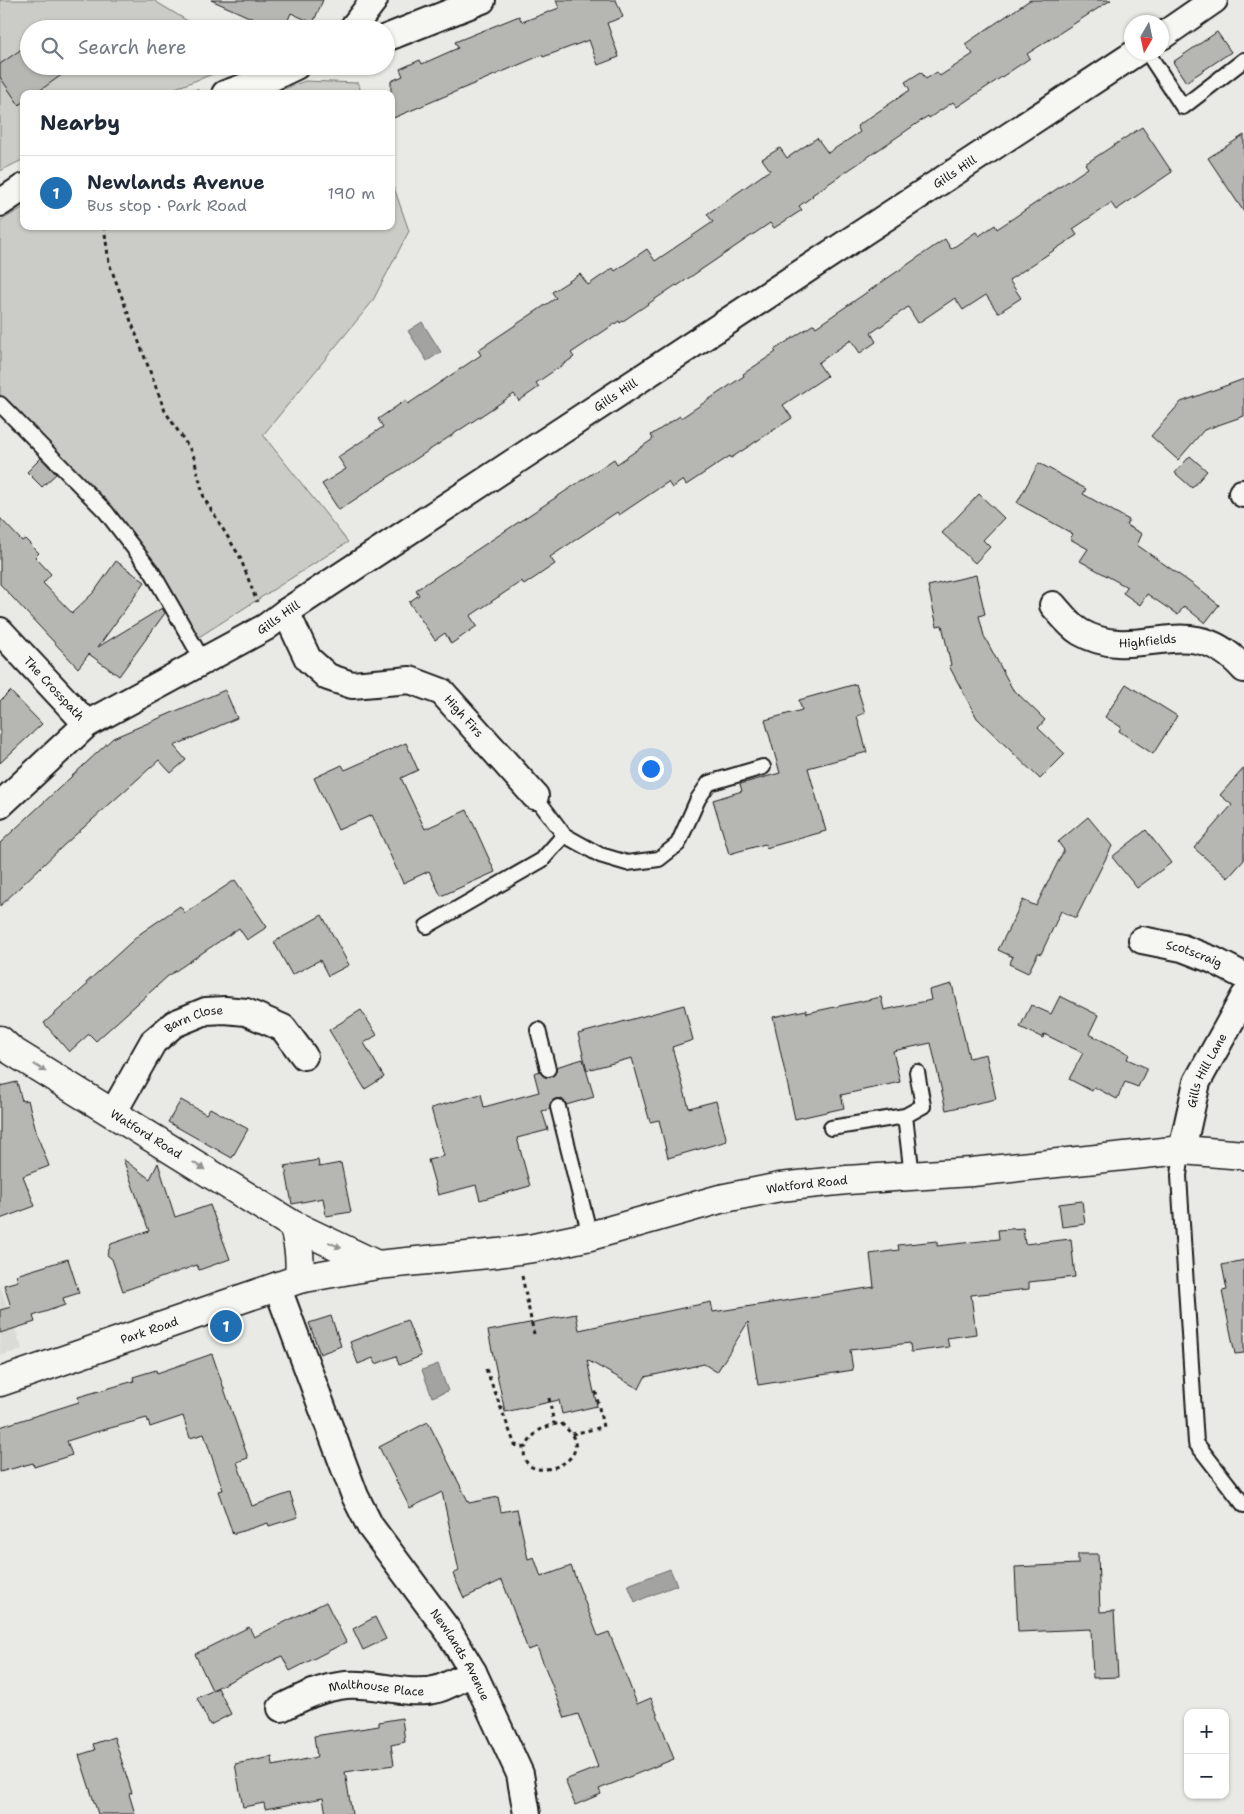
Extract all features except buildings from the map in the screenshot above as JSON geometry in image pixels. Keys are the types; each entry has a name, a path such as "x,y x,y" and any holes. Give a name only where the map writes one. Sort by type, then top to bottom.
{"main road":[{"name":"Watford Road","path":"0,1040 12,1051 293,1225 377,1264"},
{"name":"Watford Road","path":"288,1282 377,1264 534,1248 590,1236 720,1199 780,1187 847,1180 972,1172 1182,1150 1244,1155"},
{"path":"288,1282 300,1254 293,1225"},
{"name":"Park Road","path":"0,1382 288,1282"}],"street":[{"path":"395,35 482,0"},
{"path":"1169,31 1214,0"},
{"path":"357,20 367,2"},
{"name":"Gills Hill","path":"0,805 87,724 276,620 1125,60"},
{"path":"236,90 277,75"},
{"path":"0,203 20,190"},
{"name":"Highfields","path":"1053,605 1079,631 1100,640 1120,644 1172,638 1192,638 1215,645 1238,662 1244,669"},
{"name":"High Firs","path":"276,620 308,659 328,677 352,685 380,681 410,680 442,692 535,796"},
{"name":"The Crosspath","path":"0,631 87,724"},
{"name":"Scotscraig","path":"1142,940 1182,948 1213,960 1244,976"},
{"name":"Gills Hill Lane","path":"1182,1150 1197,1082 1244,996"},
{"name":"Barn Close","path":"113,1113 153,1042 174,1024 206,1011 246,1012 283,1028 304,1056"},
{"name":"Newlands Avenue","path":"288,1282 355,1496 370,1526 449,1632 473,1672 520,1774 527,1814"},
{"name":"Malthouse Place","path":"281,1708 312,1693 345,1685 414,1691 438,1689 473,1672"}],"lane":[{"path":"1152,60 1183,107 1244,60"},
{"path":"0,404 106,512 152,572 203,661"},
{"path":"535,796 564,835 600,855 627,863 659,859 678,844 698,799 709,783 763,767"},
{"path":"427,926 542,860 564,835"},
{"path":"538,1030 548,1069"},
{"path":"831,1128 905,1116 923,1106 917,1072"},
{"path":"558,1107 590,1236"},
{"path":"905,1116 912,1176"},
{"path":"1182,1150 1180,1176 1196,1442 1244,1505"}],"path":[{"path":"105,230 109,263 165,411 193,454 204,498 276,620"},
{"path":"520,1268 534,1334"},
{"path":"486,1369 515,1445 525,1448"},
{"path":"572,1434 603,1427 595,1388"},
{"path":"549,1398 554,1424"},
{"path":"561,1423 572,1434 575,1447 570,1458 564,1464 538,1470 530,1467 525,1462 525,1448 532,1436 543,1427 554,1424 561,1423"}],"shaded area":[{"path":"0,0 153,0 186,20 20,20 20,75 210,75 171,90 20,90 20,161 0,171"},
{"path":"305,81 358,83 361,90 281,90"},
{"path":"395,191 409,231 372,302 263,435 348,542 191,642 114,529 0,410 0,221 20,209 20,230 395,230"},
{"path":"422,322 441,352 427,361 408,331"},
{"path":"0,1285 22,1349 0,1356"},
{"path":"438,1364 448,1391 432,1397 422,1370"},
{"path":"670,1569 677,1585 635,1602 628,1585"}],"place":[{"name":"Newlands Avenue","path":"226,1326"}]}
